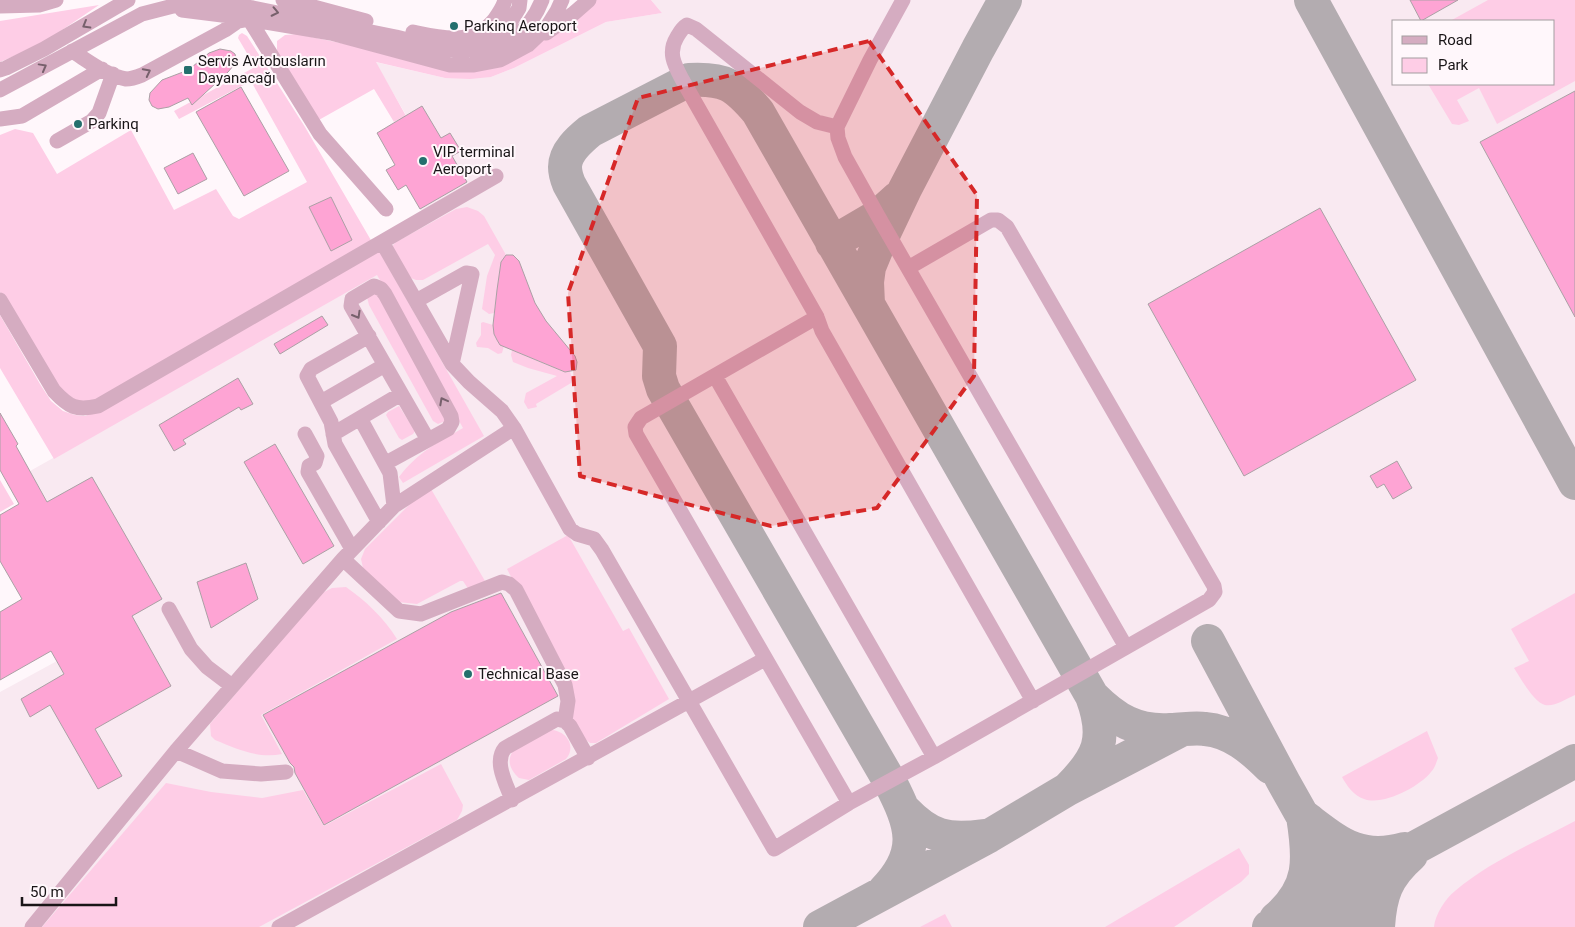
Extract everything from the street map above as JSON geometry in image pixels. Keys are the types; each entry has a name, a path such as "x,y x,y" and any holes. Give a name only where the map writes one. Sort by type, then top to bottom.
{"lane":[{"path":"0,6 39,5 56,0"},
{"path":"0,70 44,49 128,0"},
{"path":"158,9 175,0"},
{"path":"283,0 383,26 453,39 475,35 484,30 503,8 506,0"},
{"path":"0,90 142,14 158,9 198,2 214,2 253,8 377,33 444,50 464,50 484,45 494,39 511,21 519,8 520,0"},
{"path":"158,9 199,11 331,33 444,58 472,59 489,54 518,36 531,20 542,0"},
{"path":"528,45 547,27 562,0"},
{"path":"331,33 450,65 474,66 500,60 528,45 573,14 589,0"},
{"path":"903,0 870,60 838,127 838,138 845,157 1126,647"},
{"path":"249,20 320,134 386,209"},
{"path":"72,51 108,72 126,78 142,75 238,21 249,20"},
{"path":"838,127 817,122 800,112 696,29 687,25 672,45 671,54 683,81 817,317 822,332 1034,701"},
{"path":"268,52 270,43 278,33 302,29"},
{"path":"0,119 22,116 108,72"},
{"path":"57,141 92,121 99,113 108,72"},
{"path":"0,300 54,391 65,403 77,408 98,406 496,176"},
{"path":"382,242 452,364 469,382 502,410 570,528 577,534 594,539 602,550 774,849 849,803 1034,701 1208,600 1215,592 1209,577 1007,227 1002,222 990,220 908,268"},
{"path":"416,301 466,273 472,274 452,364"},
{"path":"386,463 428,440 448,429 452,422 451,416 385,294 381,289 374,286 354,297 350,302 428,440"},
{"path":"817,317 641,418 635,427 636,434 849,803"},
{"path":"369,336 310,369 308,381 331,422 335,444 379,522"},
{"path":"321,402 385,365"},
{"path":"715,376 934,757"},
{"path":"333,434 401,394"},
{"path":"360,418 390,472 394,506"},
{"path":"32,927 176,751 347,554 394,506 514,428"},
{"path":"305,434 317,456 315,463 309,466 308,472 347,554 398,611 421,614 502,582 509,584 516,590 565,685 568,701 565,721 588,758"},
{"path":"169,609 191,650 207,667 232,686"},
{"path":"279,927 588,758 765,658"},
{"path":"512,800 500,764 500,754 505,748 557,719 565,721"},
{"path":"176,751 222,771 261,774 286,772"}],"highlighted area":[{"path":"869,41 977,195 974,376 877,508 771,526 580,476 568,293 638,98"}],"shaded area":[{"path":"651,0 1575,0 1575,927 0,927 0,692 57,661 0,561 0,537 48,502 30,471 135,412 422,212 407,185 398,190 386,170 395,165 377,133 406,115 375,62 445,78 491,77 514,68 606,22 662,13"}],"green space":[{"path":"594,0 651,0 662,13 606,22 514,68 491,77 470,79 445,78 376,62 406,116 394,122 374,89 317,121 277,51 277,41 285,35 297,34 472,70"},
{"path":"1488,0 1575,0 1575,81 1497,124 1479,88 1457,100 1469,121 1459,125 1452,124 1429,85 1555,85 1555,20 1452,20"},
{"path":"99,5 40,45 0,62 0,21"},
{"path":"242,33 247,36 305,127 372,242 100,398 79,402 59,390 0,292 0,135 15,129 33,133 57,174 131,130 174,210 216,189 233,216 239,219 307,182 251,81 179,119 174,111 255,67 238,38"},
{"path":"467,207 478,211 484,216 506,255 501,262 494,313 489,314 482,309 487,276 495,255 488,244 423,280 411,278 393,249 393,245 396,242 456,209"},
{"path":"378,249 484,436 403,483 399,477 413,461 428,449 463,428 377,275 54,459 0,368 0,315 51,401 63,411 85,416 98,411"},
{"path":"377,293 446,414 445,421 438,424 433,421 369,305 367,297"},
{"path":"481,323 493,325 497,340 504,346 502,353 498,354 488,348 477,347 476,343 481,335"},
{"path":"512,350 564,372 570,371 571,383 536,404 537,407 528,409 524,402 526,393 557,376 513,362"},
{"path":"399,406 415,431 402,440 386,415"},
{"path":"0,480 14,504 0,512"},
{"path":"431,489 485,581 469,590 463,581 460,581 417,604 398,602 363,568 361,559 365,549 412,502"},
{"path":"568,535 623,631 629,628 669,699 596,743 590,743 580,735 576,728 572,716 572,691 507,569"},
{"path":"346,587 374,610 397,639 261,715 282,754 256,754 215,740 211,736 210,724 320,594 332,588"},
{"path":"1575,593 1575,695 1556,704 1545,705 1536,700 1514,668 1529,661 1511,629"},
{"path":"550,730 561,733 568,740 570,749 566,759 529,780 519,778 510,766 510,758 513,751"},
{"path":"1427,731 1438,758 1431,772 1410,789 1381,800 1364,799 1354,793 1342,777"},
{"path":"441,764 463,805 457,820 259,927 42,927 166,783 211,792 262,798 303,790 324,826"},
{"path":"1575,821 1575,927 1434,927 1438,912 1444,903 1451,894 1468,881 1513,853"},
{"path":"1239,848 1249,865 1249,874 1241,882 1174,927 1105,927"},
{"path":"945,914 952,927 920,927"}],"building":[{"path":"1410,0 1458,0 1423,20 1420,20"},
{"path":"220,49 231,51 235,54 234,65 192,105 188,98 169,107 158,109 152,106 149,100 150,93 162,80 183,72 209,53"},
{"path":"241,87 289,171 244,196 196,112"},
{"path":"1575,91 1575,317 1480,142"},
{"name":"VIP terminal Aeroport","path":"422,106 441,138 450,133 461,151 452,156 467,182 420,209 406,185 398,190 386,170 395,165 377,133"},
{"path":"193,153 207,179 178,194 164,168"},
{"path":"331,197 352,240 331,251 309,207"},
{"path":"1320,208 1416,380 1244,476 1148,304"},
{"path":"506,255 513,255 519,261 535,303 546,321 575,356 577,362 576,370 565,372 500,345 494,334 493,325 501,262"},
{"path":"322,316 328,325 280,354 274,344"},
{"path":"238,378 253,404 241,410 239,407 183,440 186,444 174,451 159,425"},
{"path":"0,413 47,502 92,477 162,599 132,616 171,686 95,729 122,776 98,789 50,705 30,717 21,699 64,674 51,651 0,680 0,612 22,599 0,561 0,515 19,504 0,470"},
{"path":"275,444 334,546 303,564 244,462"},
{"path":"1397,461 1412,488 1393,499 1384,484 1377,488 1370,476"},
{"path":"246,563 258,599 211,628 197,582"},
{"path":"501,593 558,696 324,825 295,773 294,767 263,715 451,612"}],"taxiway":[{"path":"868,304 867,282 869,267 876,250 905,189 1005,0"},
{"path":"1311,0 1575,483"},
{"path":"884,891 904,864 908,851 910,838 904,812 890,782 663,389 659,376 660,346 567,178 565,167 567,156 577,142 590,131 689,80 712,80 728,85 743,95 758,112 1092,696 1099,724 1100,736 1098,747 1087,767 1068,789"},
{"path":"832,243 878,216 898,198"},
{"path":"1208,641 1284,783 1365,927"},
{"path":"1092,696 1118,718 1147,729 1201,728 1224,733 1240,742 1270,767"},
{"path":"820,927 989,836 1068,789 1181,730"},
{"path":"1269,927 1575,761"},
{"path":"904,810 922,826 940,835 960,838 984,836"},
{"path":"1276,919 1296,896 1306,872 1307,846 1303,816 1338,841 1361,851 1374,853 1405,849"},
{"path":"1378,927 1380,905 1386,887 1402,863 1411,855"},
{"path":"1279,927 1307,922 1336,927"}],"place":[{"name":"Parkinq Aeroport","path":"454,26"},
{"name":"Servis Avtobusların Dayanacağı","path":"188,70"},
{"name":"Parkinq","path":"78,124"},
{"name":"VIP terminal Aeroport","path":"423,161"},
{"name":"Technical Base","path":"468,674"}]}
